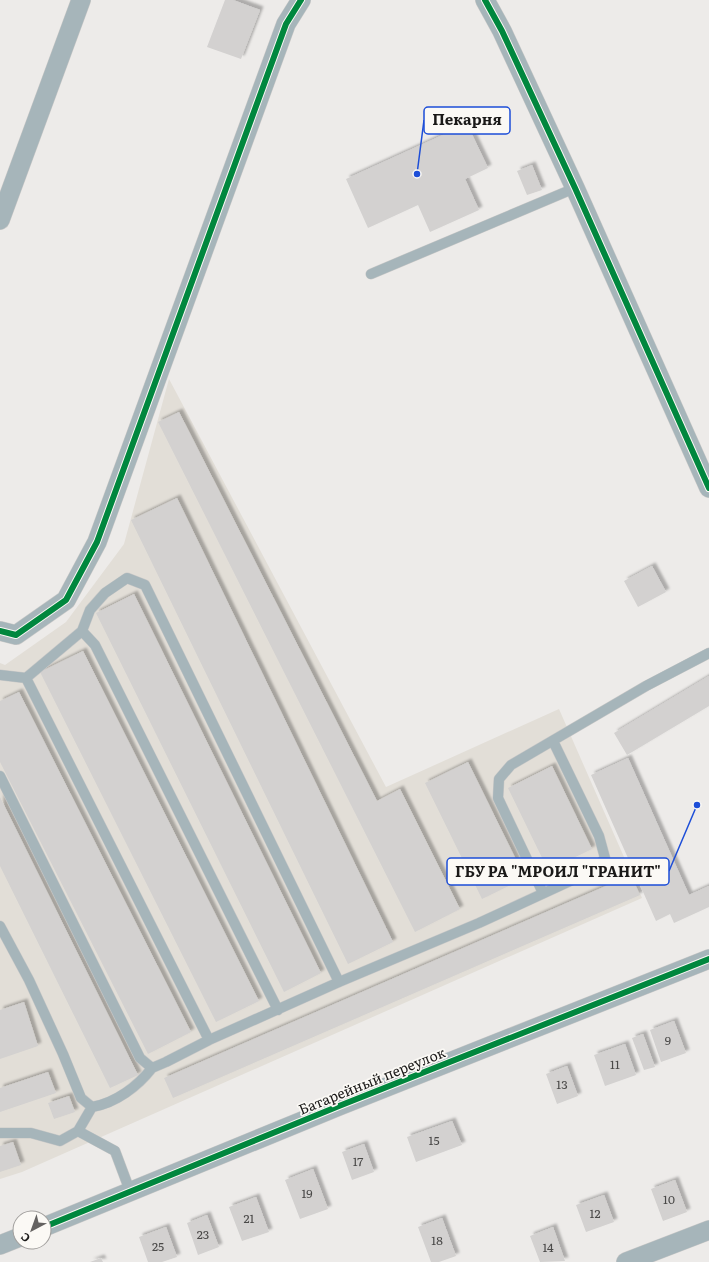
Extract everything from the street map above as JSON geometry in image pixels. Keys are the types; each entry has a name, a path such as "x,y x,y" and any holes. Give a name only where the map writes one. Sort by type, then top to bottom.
{"street":[{"path":"0,220 81,0"},
{"path":"0,631 16,635 66,600 97,542 286,24 301,0"},
{"path":"485,0 502,31 575,188 709,488"},
{"name":"Батарейный переулок","path":"52,1224 709,960"},
{"path":"626,1262 709,1230"},
{"path":"0,1245 12,1240"}],"lane":[{"path":"371,274 575,188"},
{"path":"0,675 26,678 82,631 90,610 105,593 127,578 145,585 339,982"},
{"path":"82,631 95,645 278,1010"},
{"path":"542,893 498,798 499,779 511,765 646,686 709,652"},
{"path":"26,678 209,1040"},
{"path":"0,1133 31,1133 60,1141 78,1131 92,1108 104,1105 141,1082 152,1068 209,1040 339,982 479,923 594,870 605,858 599,836 553,741"},
{"path":"0,776 140,1058 152,1068"},
{"path":"0,926 30,980 81,1098 92,1108"},
{"path":"78,1131 115,1151 130,1192"}],"shaded area":[{"path":"169,379 386,787 559,709 642,898 22,1172 0,1179 0,663 5,665 66,622 124,544"}],"building":[{"path":"225,0 233,0 260,10 241,59 207,47"},
{"path":"467,124 488,168 465,179 479,210 430,232 418,205 368,228 346,179"},
{"path":"532,165 542,190 527,195 517,171"},
{"path":"179,412 377,801 400,789 460,909 415,932 158,422"},
{"path":"177,498 393,942 348,964 131,520"},
{"path":"652,566 666,592 638,607 624,581"},
{"path":"134,594 321,973 284,992 96,613"},
{"path":"83,651 259,1001 216,1022 40,672"},
{"path":"709,676 709,706 627,755 614,733"},
{"path":"19,692 191,1032 148,1054 0,762 0,701"},
{"path":"628,758 689,895 709,886 709,907 674,923 670,914 656,921 591,775"},
{"path":"468,762 525,878 482,899 425,783"},
{"path":"552,766 592,849 548,870 508,788"},
{"path":"0,797 138,1075 110,1088 0,866"},
{"path":"631,875 640,895 173,1098 164,1078"},
{"path":"24,1002 38,1046 0,1059 0,1010"},
{"path":"674,1021 686,1053 661,1062 650,1030"},
{"path":"643,1034 655,1067 644,1070 632,1038"},
{"path":"625,1044 636,1075 605,1086 594,1055"},
{"path":"567,1066 578,1096 557,1104 546,1074"},
{"path":"48,1072 56,1093 0,1112 0,1088"},
{"path":"69,1096 75,1112 54,1119 48,1103"},
{"path":"452,1121 462,1145 416,1162 407,1137"},
{"path":"13,1142 21,1165 0,1172 0,1146"},
{"path":"364,1144 374,1172 352,1180 342,1152"},
{"path":"313,1169 328,1209 300,1219 285,1180"},
{"path":"675,1180 687,1212 663,1221 651,1189"},
{"path":"604,1195 614,1222 586,1232 576,1205"},
{"path":"256,1197 269,1232 242,1241 229,1207"},
{"path":"207,1215 219,1247 198,1255 187,1223"},
{"path":"442,1218 456,1256 439,1262 431,1262 418,1227"},
{"path":"166,1227 177,1257 162,1262 148,1262 139,1237"},
{"path":"553,1227 565,1261 540,1262 530,1236"},
{"path":"101,1258 103,1262 90,1262"}],"cycle path":[{"path":"0,631 16,635 66,600 97,542 286,24 301,0"},
{"path":"485,0 502,31 575,188 709,488"},
{"path":"52,1224 339,1106 709,959"}],"place":[{"name":"Пекарня","path":"417,174"},
{"name":"ГБУ РА \"МРОИЛ \"ГРАНИТ\"","path":"697,805"}]}
